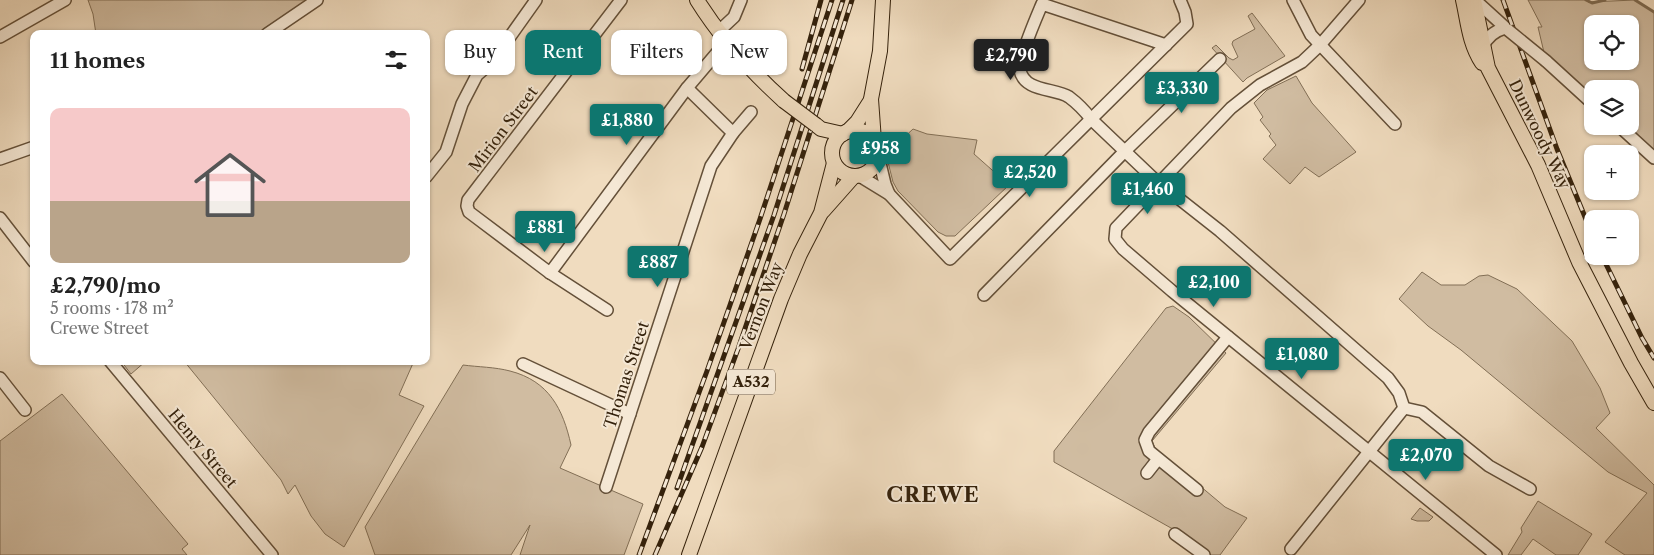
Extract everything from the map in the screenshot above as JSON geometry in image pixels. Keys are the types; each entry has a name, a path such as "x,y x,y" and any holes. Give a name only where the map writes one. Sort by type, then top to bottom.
{"main road":[{"path":"697,0 718,30"},
{"path":"819,127 833,158 844,173 856,176 864,174 871,169 876,160 876,146 871,99 880,50 883,0"},
{"name":"Dunwoody Way","path":"1463,0 1474,50 1481,62 1488,68"},
{"name":"Dunwoody Way","path":"1475,0 1488,68 1538,165 1579,262 1631,363 1654,403"},
{"path":"758,75 784,101 819,127 845,133 861,131 869,135 876,146"},
{"path":"833,158 834,143 860,117 871,99"},
{"name":"Vernon Way","path":"689,555 781,299 800,254 821,213 833,158"},
{"name":"Vernon Way","path":"821,213 856,176"}],"street":[{"path":"0,37 52,3 65,0"},
{"path":"273,30 317,0"},
{"path":"430,172 446,152 462,104 477,75 492,62 536,0"},
{"name":"Mirion Street","path":"550,273 469,212 466,206 468,200 621,0"},
{"path":"720,30 734,17 741,0"},
{"path":"856,176 888,194 950,259 1187,24 1180,0"},
{"path":"1293,0 1305,24 1320,45 1395,124"},
{"path":"1359,0 1320,45 1292,68 1269,79 1250,92 1216,123 1116,228 1114,239 1123,250 1370,451 1489,553"},
{"path":"1475,0 1584,96"},
{"path":"1166,45 1042,4 1020,64 1022,74 1032,85 1068,96 1160,182 1220,231 1388,378 1400,393 1404,408"},
{"path":"1483,47 1490,35 1507,29"},
{"path":"607,310 550,273 687,88 712,59"},
{"path":"984,295 1220,59"},
{"path":"687,88 733,134"},
{"name":"Thomas Street","path":"606,487 711,166 751,112"},
{"path":"1629,135 1654,158"},
{"path":"876,146 888,194"},
{"path":"0,159 30,148"},
{"path":"0,218 30,257"},
{"path":"1197,490 1149,451 1145,440 1149,432 1228,337"},
{"path":"524,364 630,414"},
{"name":"Henry Street","path":"113,365 272,555"},
{"path":"0,378 24,410"},
{"path":"1291,549 1404,408"},
{"path":"1404,408 1422,412 1490,466 1530,489"},
{"path":"1147,473 1158,459"},
{"path":"1175,534 1204,555"}],"shaded area":[{"path":"88,0 307,0 262,30 95,30 93,14"},
{"path":"1528,0 1587,0 1588,2 1635,0 1654,12 1654,158 1629,135 1639,135 1639,80 1584,80 1584,96 1546,61 1538,27 1542,27"},
{"path":"1252,13 1285,56 1243,82 1212,48 1216,45 1233,60 1238,57 1232,44 1233,41 1255,29 1248,16"},
{"path":"1296,76 1312,103 1356,152 1319,177 1305,167 1290,184 1263,159 1276,145 1269,136 1271,134 1260,120 1263,117 1254,103 1267,90"},
{"path":"913,129 927,134 977,140 974,154 1009,185 955,236 946,236 938,232 898,191 893,182 886,154"},
{"path":"1422,272 1441,285 1465,285 1479,276 1488,275 1517,289 1572,341 1600,388 1610,413 1596,428 1654,485 1654,555 1625,555 1605,542 1647,493 1608,472 1461,350 1428,326 1399,299"},
{"path":"1173,306 1189,317 1226,353 1152,441 1155,448 1225,507 1247,518 1220,555 1209,555 1194,541 1054,462 1054,451 1166,308"},
{"path":"124,365 141,365 131,374"},
{"path":"187,365 412,365 399,395 424,406 344,547 325,534 311,516 295,485 288,494 281,480"},
{"path":"463,365 510,371 535,382 552,398 568,432 571,445 560,468 643,504 624,555 520,555 530,525 511,555 375,555 365,527"},
{"path":"62,394 188,544 182,549 187,555 0,555 0,441"},
{"path":"1538,501 1592,534 1578,555 1556,555 1533,539 1521,555 1508,555 1522,532 1521,528"},
{"path":"1420,508 1433,517 1429,521 1411,519"}],"waterway":[{"path":"1586,0 1592,3 1605,0"},
{"path":"1635,0 1654,12"}],"railway":[{"path":"802,69 821,0"},
{"path":"639,555 707,371 760,219 832,0"},
{"path":"677,488 774,215 843,0"},
{"path":"655,555 702,447 738,349 784,214 852,0"},
{"path":"1503,0 1557,149 1584,215"},
{"path":"1606,265 1642,338 1654,358"}],"district":[{"name":"CREWE","path":"933,495"}]}
